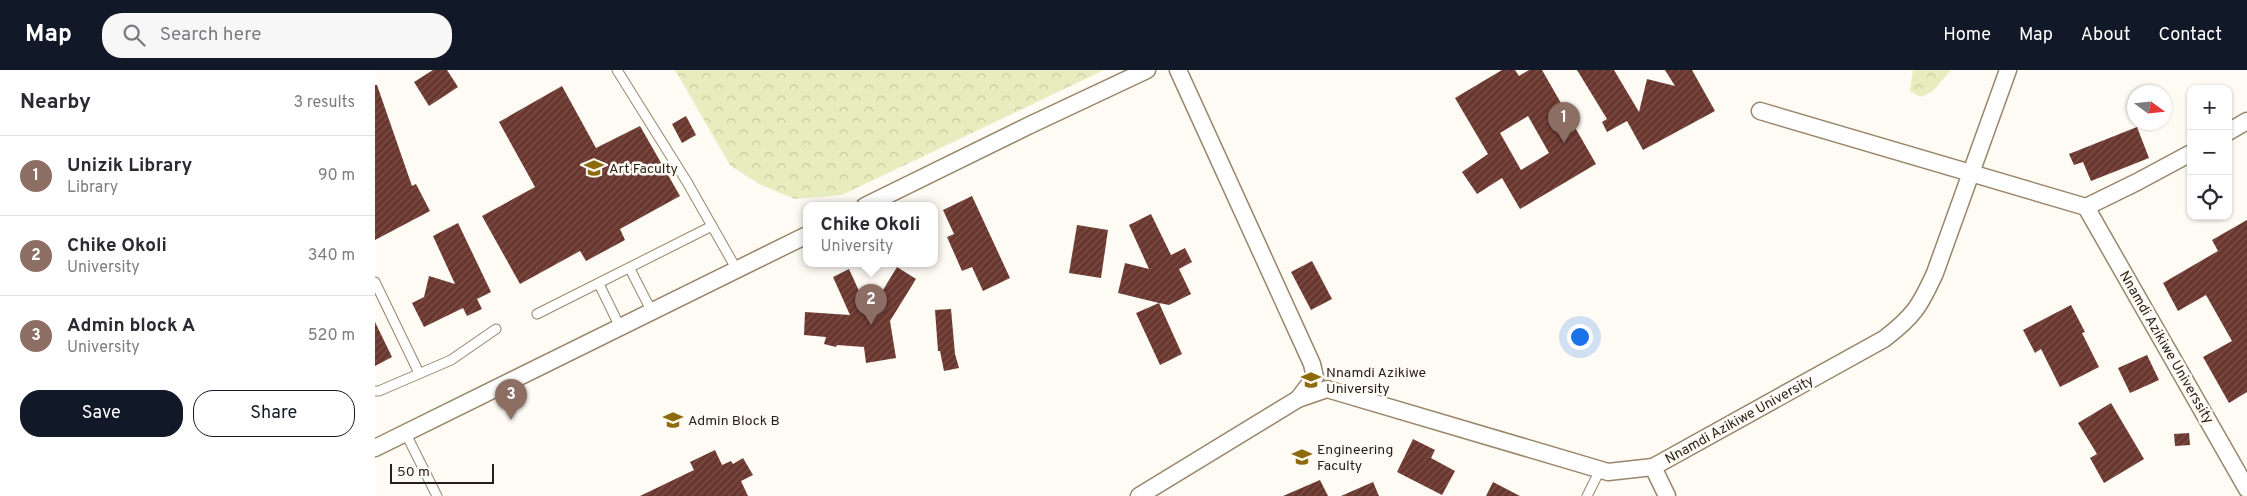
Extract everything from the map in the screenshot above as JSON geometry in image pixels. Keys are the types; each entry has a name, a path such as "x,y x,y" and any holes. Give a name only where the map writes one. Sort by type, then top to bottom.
{"street":[{"path":"873,202 1147,70"},
{"path":"1139,496 1299,399 1327,389 1315,377 1307,352 1179,70"},
{"name":"Nnamdi Azikiwe University","path":"1327,389 1608,472 1623,472 1653,467 1884,339 1907,322 1921,303 1935,273 2008,70"},
{"path":"1760,111 2086,207 2187,154"},
{"path":"2231,130 2247,121"},
{"name":"Nnamdi Azikiwe Universsity","path":"2086,207 2247,488"},
{"path":"375,448 803,237"},
{"path":"1299,399 1315,377"},
{"path":"1653,467 1667,496"}],"lane":[{"path":"617,70 687,182 737,270"},
{"path":"537,314 712,226"},
{"path":"630,268 651,312"},
{"path":"375,282 419,373"},
{"path":"599,284 620,327"},
{"path":"375,391 379,391 451,360 496,329"},
{"path":"405,432 437,496"},
{"path":"1587,496 1600,470"}],"green space":[{"path":"675,70 1104,70 842,195 795,199 759,184 730,165"},
{"path":"1913,70 1951,70 1933,91 1921,97 1910,91"}],"building":[{"path":"433,70 447,70 458,87 429,106 414,82"},
{"path":"1502,70 1515,70 1519,76 1529,70 1542,70 1596,164 1520,209 1502,178 1477,194 1462,172 1488,154 1455,98","holes":["1528,116 1549,153 1521,170 1500,133"]},
{"path":"1577,70 1614,70 1639,112 1647,79 1675,86 1665,70 1692,70 1715,111 1643,150 1627,121 1607,132 1602,122 1607,119"},
{"path":"375,85 377,85 412,186 416,184 430,211 375,240"},
{"name":"Art Faculty","path":"562,86 596,148 640,126 680,196 620,229 625,240 586,261 580,251 520,284 482,216 535,187 499,122"},
{"path":"686,116 696,135 682,143 672,124"},
{"path":"2129,130 2138,130 2149,158 2091,181 2083,162 2074,165 2069,154"},
{"path":"972,196 1010,278 983,291 972,267 962,271 947,237 954,234 943,210"},
{"path":"1151,214 1171,255 1185,248 1192,262 1179,269 1191,294 1169,305 1118,293 1125,263 1149,269 1129,225"},
{"path":"2247,220 2247,392 2229,403 2203,357 2232,341 2206,295 2178,311 2163,283 2218,251 2212,240"},
{"path":"458,223 491,292 477,299 482,309 467,316 463,308 424,327 412,303 424,297 429,276 455,284 433,236"},
{"path":"1077,225 1108,230 1101,278 1069,273"},
{"path":"1312,261 1332,299 1311,310 1291,272"},
{"path":"897,267 916,279 890,321 896,358 866,363 864,347 837,345 836,347 824,344 826,337 804,335 805,312 850,315 833,277 849,269 869,313"},
{"path":"1159,303 1182,354 1160,365 1136,313"},
{"path":"2071,305 2085,332 2082,333 2099,367 2060,387 2041,349 2035,353 2023,330"},
{"path":"951,309 955,354 959,368 944,371 940,351 938,351 935,310"},
{"path":"375,322 392,357 375,366"},
{"path":"2147,355 2159,380 2130,393 2118,368"},
{"path":"2111,403 2144,459 2104,483 2090,458 2097,454 2078,423"},
{"path":"2189,433 2190,445 2175,446 2174,434"},
{"path":"1413,439 1435,450 1431,458 1455,471 1442,495 1397,472"},
{"path":"715,450 722,465 731,461 733,464 743,458 753,475 741,481 748,496 640,496 694,470 690,462"},
{"path":"1320,480 1328,496 1283,496"},
{"path":"1373,482 1379,496 1341,496"},
{"path":"1493,482 1520,496 1486,496"}],"place":[{"name":"Unizik Library","path":"1564,143"},
{"name":"Art Faculty","path":"594,168"},
{"name":"Chike Okoli","path":"871,325"},
{"name":"Nnamdi Azikiwe University","path":"1311,380"},
{"name":"Admin block A","path":"511,420"},
{"name":"Admin Block B","path":"673,420"},
{"name":"Engineering Faculty","path":"1302,457"}]}
